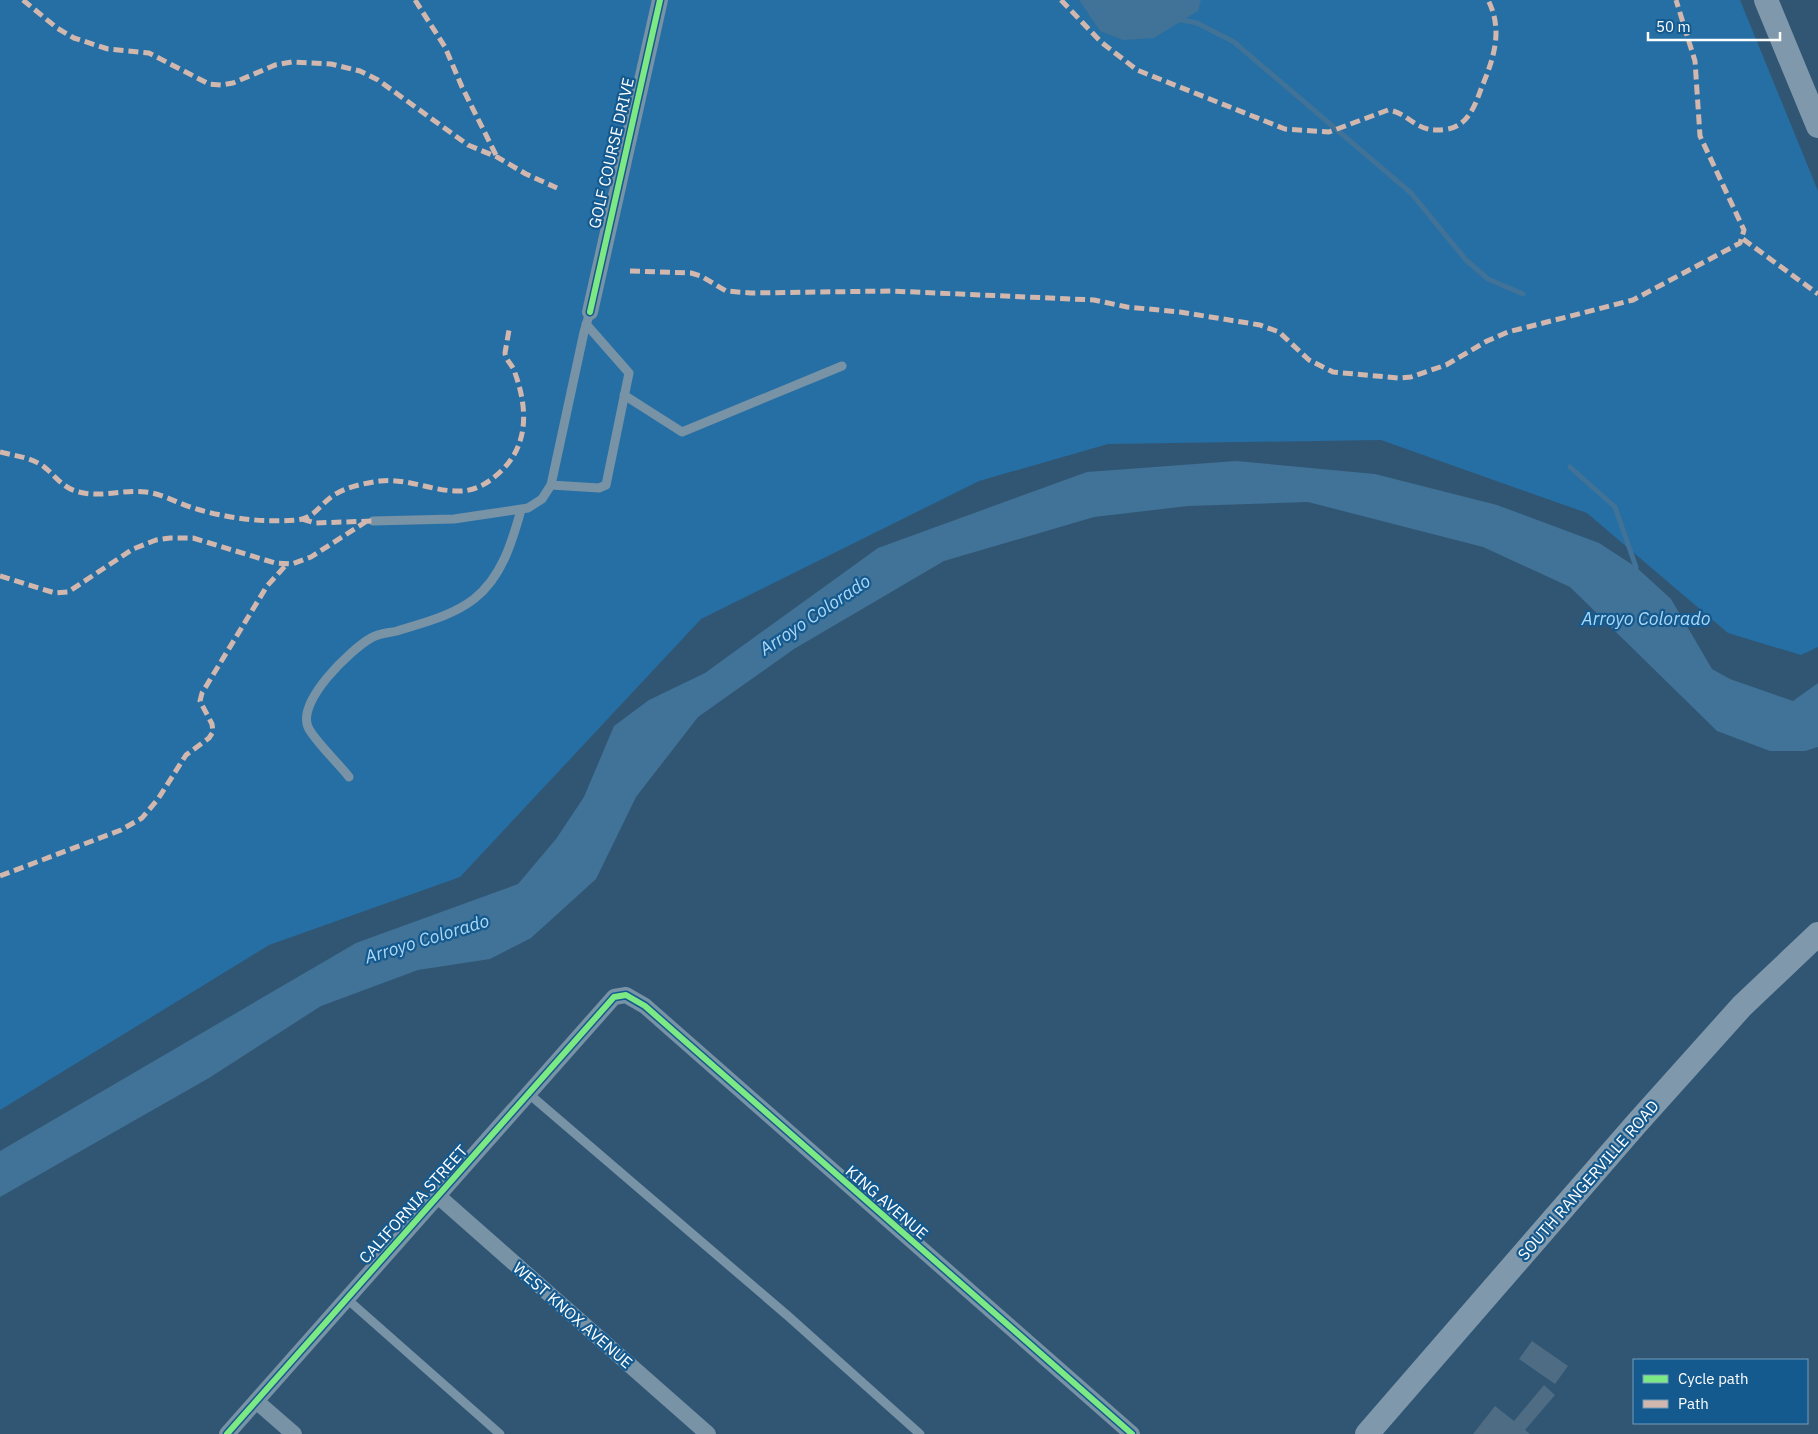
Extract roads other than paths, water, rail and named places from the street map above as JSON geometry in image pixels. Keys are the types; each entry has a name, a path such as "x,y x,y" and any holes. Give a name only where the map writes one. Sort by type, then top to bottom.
{"main road":[{"path":"1766,0 1818,126"},
{"path":"1808,101 1818,80"},
{"name":"SOUTH RANGERVILLE ROAD","path":"1367,1434 1736,1013 1818,934"}],"street":[{"name":"GOLF COURSE DRIVE","path":"588,318 660,0"},
{"name":"KING AVENUE","path":"621,996 626,995 636,999 645,1006 1132,1434"},
{"name":"CALIFORNIA STREET","path":"227,1434 614,997 621,996"},
{"name":"WEST KNOX AVENUE","path":"438,1196 708,1434"},
{"path":"256,1401 294,1434"}],"lane":[{"path":"551,485 599,488 606,485 628,373 588,318"},
{"path":"373,522 454,519 521,510 542,499 551,485 588,318"},
{"path":"624,395 682,432 842,366"},
{"path":"349,776 308,728 306,715 312,700 327,677 372,637 457,610 475,598 501,567 512,542 521,510"},
{"path":"529,1094 788,1316 920,1434"},
{"path":"347,1299 500,1434"}],"water":[{"path":"1079,0 1201,0 1198,11 1154,38 1123,40 1100,31"},
{"name":"Arroyo Colorado","path":"1236,461 1375,474 1497,505 1599,543 1636,567 1671,599 1712,669 1730,679 1793,701 1818,683 1818,747 1805,751 1770,751 1717,731 1570,587 1483,547 1308,502 1188,506 1094,517 944,561 794,649 698,717 636,797 596,879 531,938 490,959 418,970 321,1006 209,1078 0,1197 0,1151 356,943 518,884 556,839 584,797 614,726 649,700 705,673 878,548 1087,472"}],"waterway":[{"path":"1177,19 1197,23 1234,42 1411,193 1466,260 1488,279 1523,294"},
{"path":"1570,467 1615,507 1636,567 1635,573"}]}
